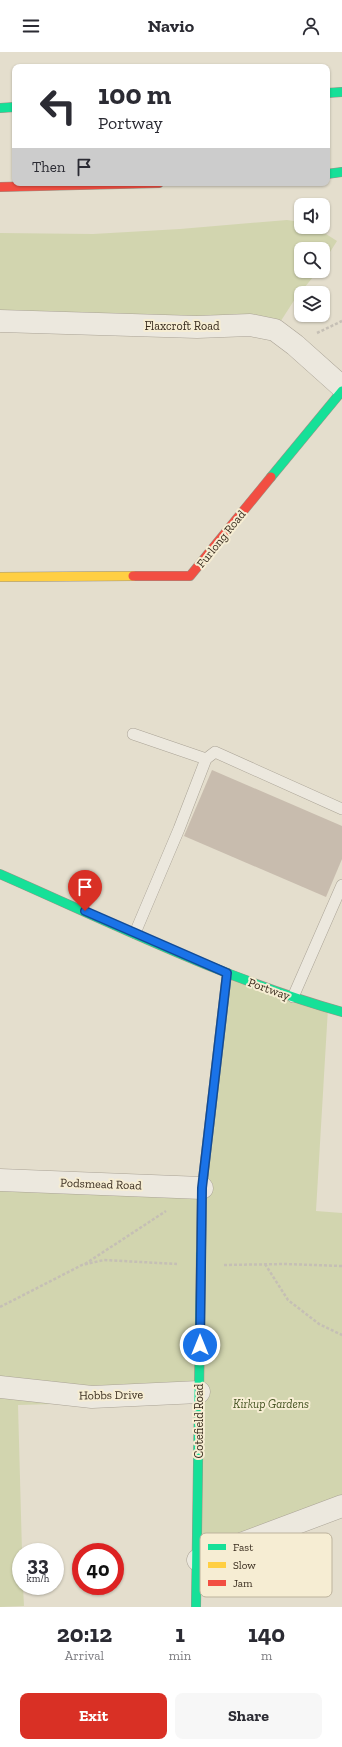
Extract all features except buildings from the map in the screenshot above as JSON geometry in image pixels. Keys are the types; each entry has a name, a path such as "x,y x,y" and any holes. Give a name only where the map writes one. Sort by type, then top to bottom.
{"main road":[{"path":"330,93 342,92"},
{"path":"0,108 12,107"},
{"path":"330,174 342,172"},
{"path":"0,187 40,186"},
{"name":"Furlong Road","path":"0,577 190,576 342,391"},
{"name":"Portway","path":"0,874 227,973 293,997 342,1012"},
{"name":"Cotefield Road","path":"196,1607 198,1560 202,1188 227,973"}],"street":[{"name":"Flaxcroft Road","path":"0,321 197,327 250,325 275,330 295,345 342,388"},
{"name":"Podsmead Road","path":"0,1180 202,1188"},
{"name":"Hobbs Drive","path":"0,1387 92,1397 199,1392"},
{"path":"270,1533 342,1506"}],"lane":[{"path":"133,734 206,758"},
{"path":"135,933 179,829 206,758 215,752 342,809"},
{"path":"293,997 342,885"}],"path":[{"path":"0,1307 82,1265 169,1209"},
{"path":"82,1265 104,1260 200,1265 265,1264 342,1266"},
{"path":"265,1264 288,1300 319,1324 342,1335"}],"green space":[{"path":"287,220 294,221 294,234 326,234 337,241 330,252 330,242 294,242 294,278 312,278 306,286 294,286 294,301 275,330 0,321 0,233 93,234 180,229"},
{"name":"Kirkup Gardens","path":"227,973 328,1008 316,1211 342,1213 342,1496 259,1533 200,1533 200,1559 198,1560 199,1400 18,1405 22,1543 12,1543 12,1595 23,1595 24,1606 0,1607 0,1180 202,1188"}],"traffic: fast":[{"path":"330,93 342,92"},
{"path":"0,108 12,107"},
{"path":"330,174 342,172"},
{"path":"271,477 342,391"},
{"path":"0,874 211,967 298,999 342,1012"},
{"path":"196,1607 201,1251"}],"traffic: slow":[{"path":"0,577 133,576"},
{"path":"201,1251 202,1188 227,973"}],"traffic: jam":[{"path":"0,187 40,186"},
{"path":"133,576 190,576 271,477"}],"route":[{"path":"85,911 227,973 202,1188 200,1345"}]}
